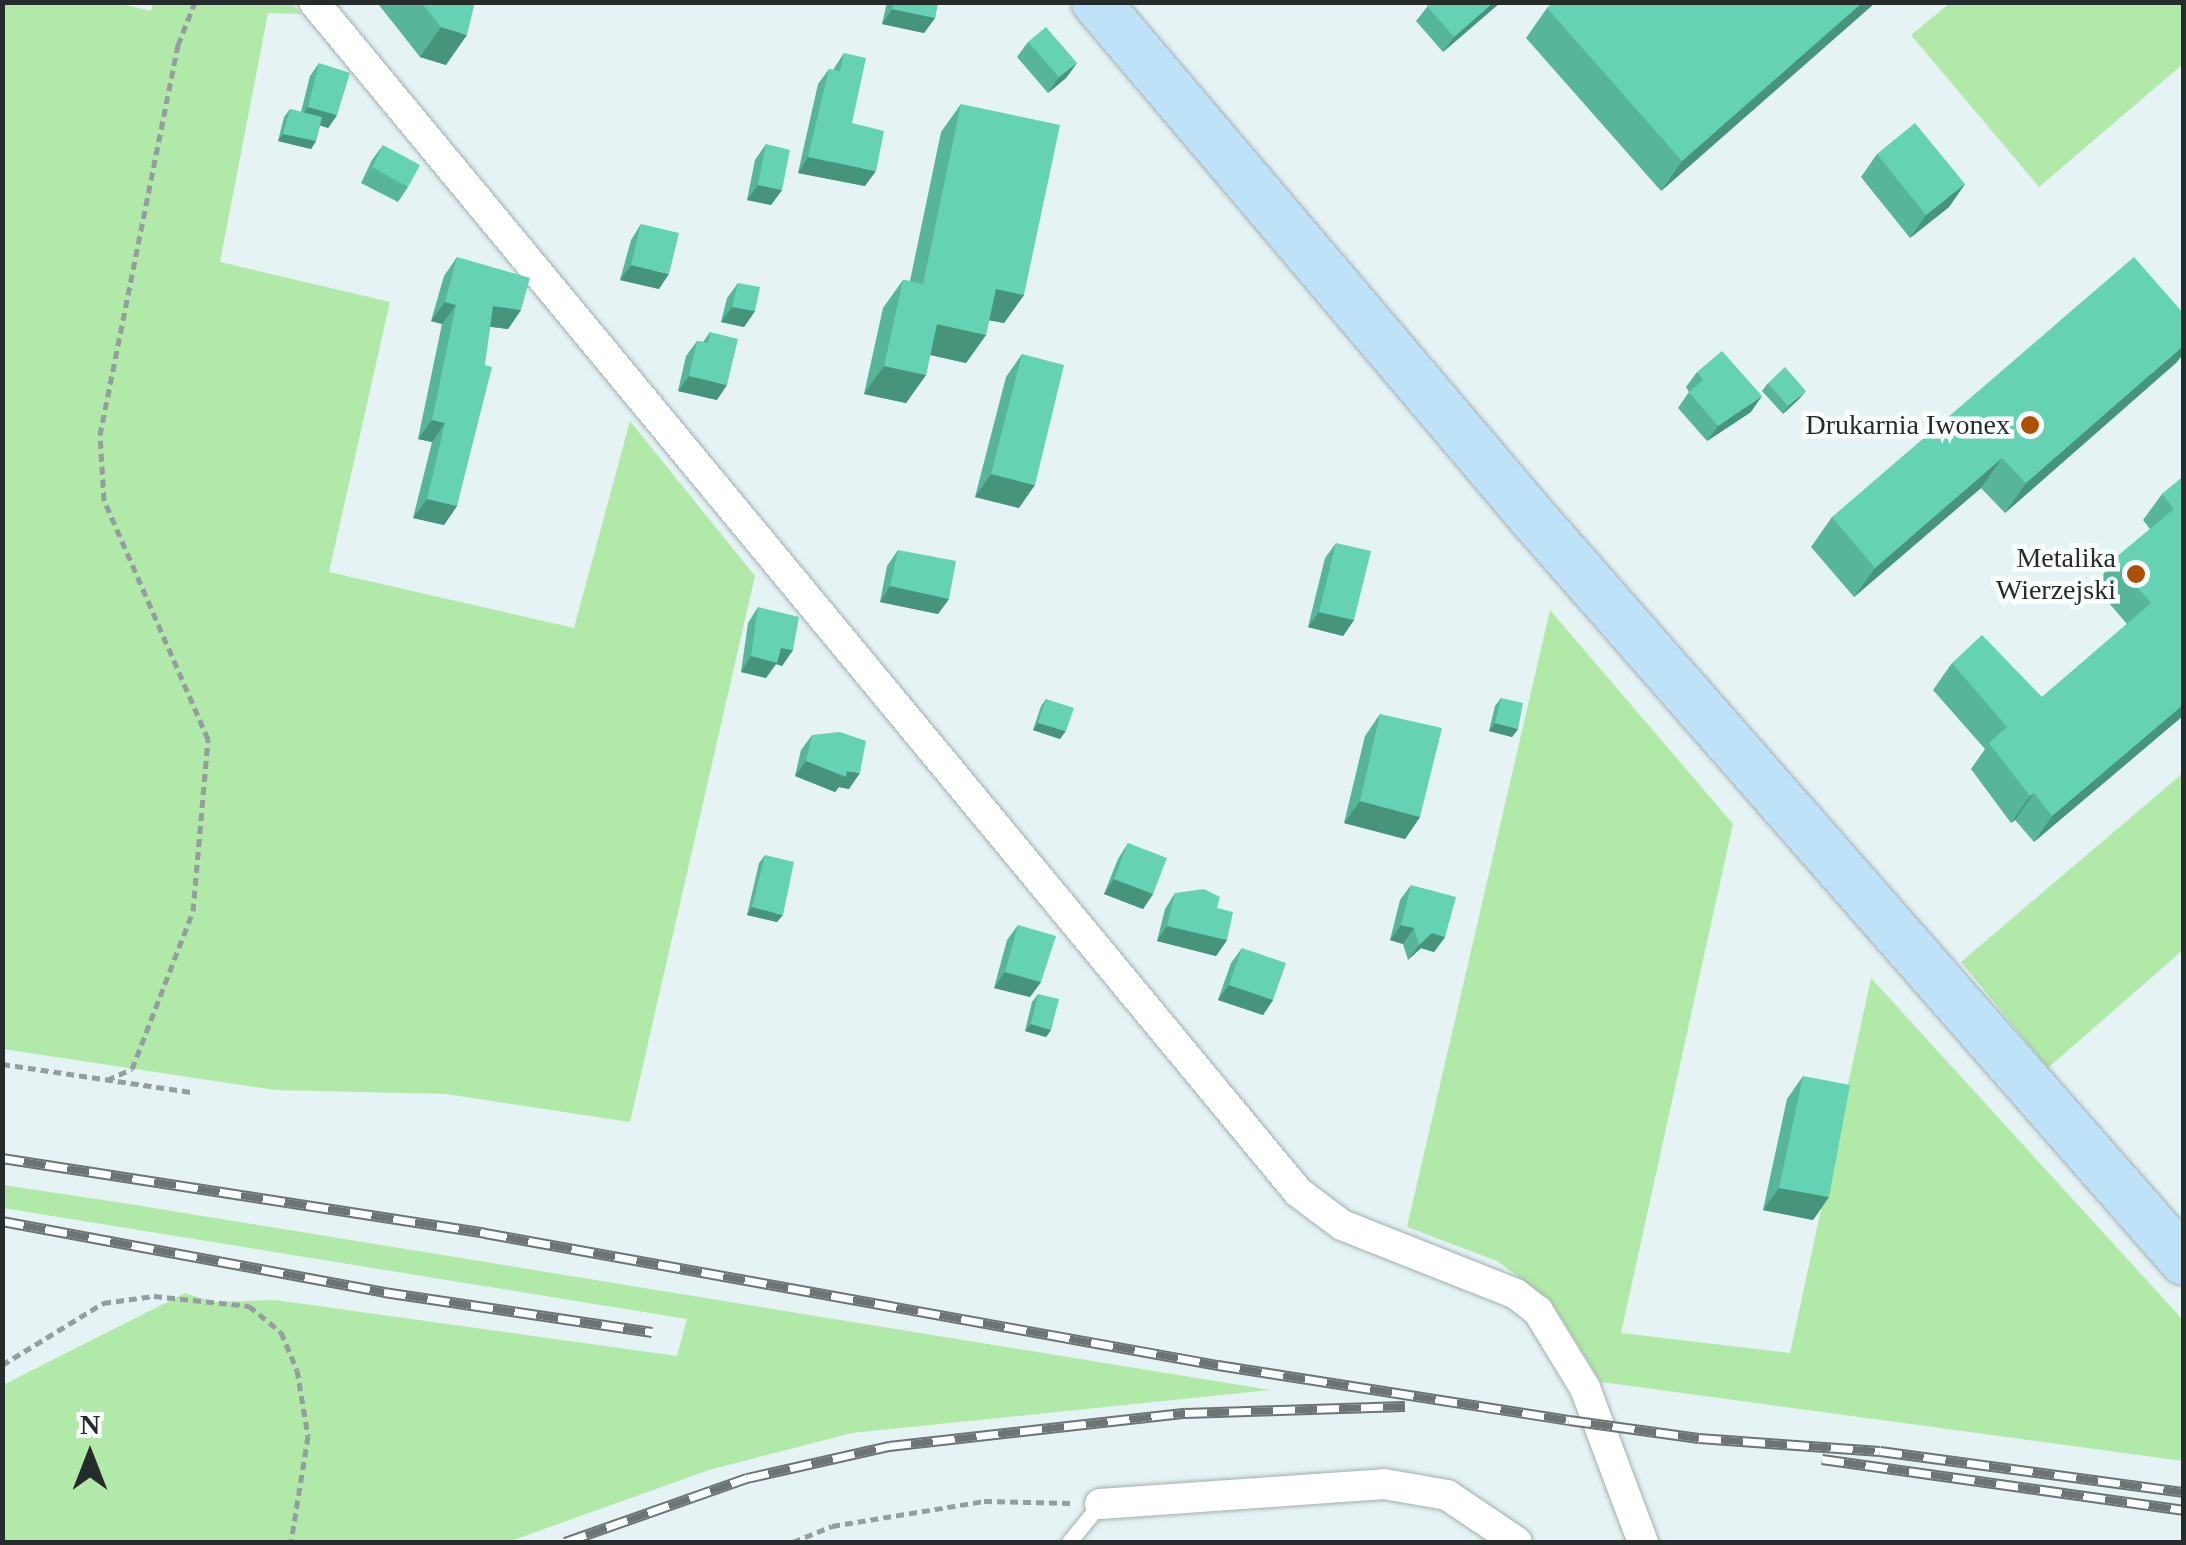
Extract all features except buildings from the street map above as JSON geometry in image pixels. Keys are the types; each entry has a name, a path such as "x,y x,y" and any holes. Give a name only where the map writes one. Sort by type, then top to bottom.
{"main road":[{"path":"1096,2 1534,519 2184,1261"}],"street":[{"path":"314,2 1298,1192 1342,1226 1516,1294 1538,1311 1585,1388 1643,1542"},
{"path":"1100,1504 1384,1484 1447,1495 1516,1542"}],"lane":[{"path":"1070,1542 1100,1504"}],"path":[{"path":"107,1080 132,1069 192,910 208,738 104,500 100,435 178,45 195,2"},
{"path":"2,1064 191,1092"},
{"path":"2,1366 102,1303 154,1296 249,1306 281,1332 297,1370 308,1436 291,1542"},
{"path":"792,1542 832,1526 984,1501 1100,1504"}],"green space":[{"path":"3,3 117,3 151,11 153,3 292,3 301,14 268,13 220,262 390,302 329,572 574,628 630,421 755,576 630,1122 446,1094 275,1090 3,1049"},
{"path":"1950,3 2183,3 2183,64 2039,187 1911,35"},
{"path":"1550,610 1733,824 1621,1333 1790,1353 1871,978 2183,1320 2183,1461 1601,1382 1550,1300 1497,1261 1407,1227"},
{"path":"2183,773 2183,950 2048,1068 1961,962"},
{"path":"3,1185 1270,1390 852,1433 709,1470 508,1542 3,1542 3,1385 185,1293 213,1302 275,1300 677,1356 687,1319 3,1208"}],"railway":[{"path":"2,1158 485,1233 1218,1365 1569,1420 1699,1438 1880,1451 2184,1492"},
{"path":"2,1221 384,1292 652,1332"},
{"path":"565,1542 747,1478 889,1446 1185,1413 1405,1406"},
{"path":"1822,1459 2184,1510"}],"place":[{"name":"Drukarnia Iwonex","path":"2030,425"},
{"name":"Metalika Wierzejski","path":"2136,574"}]}
